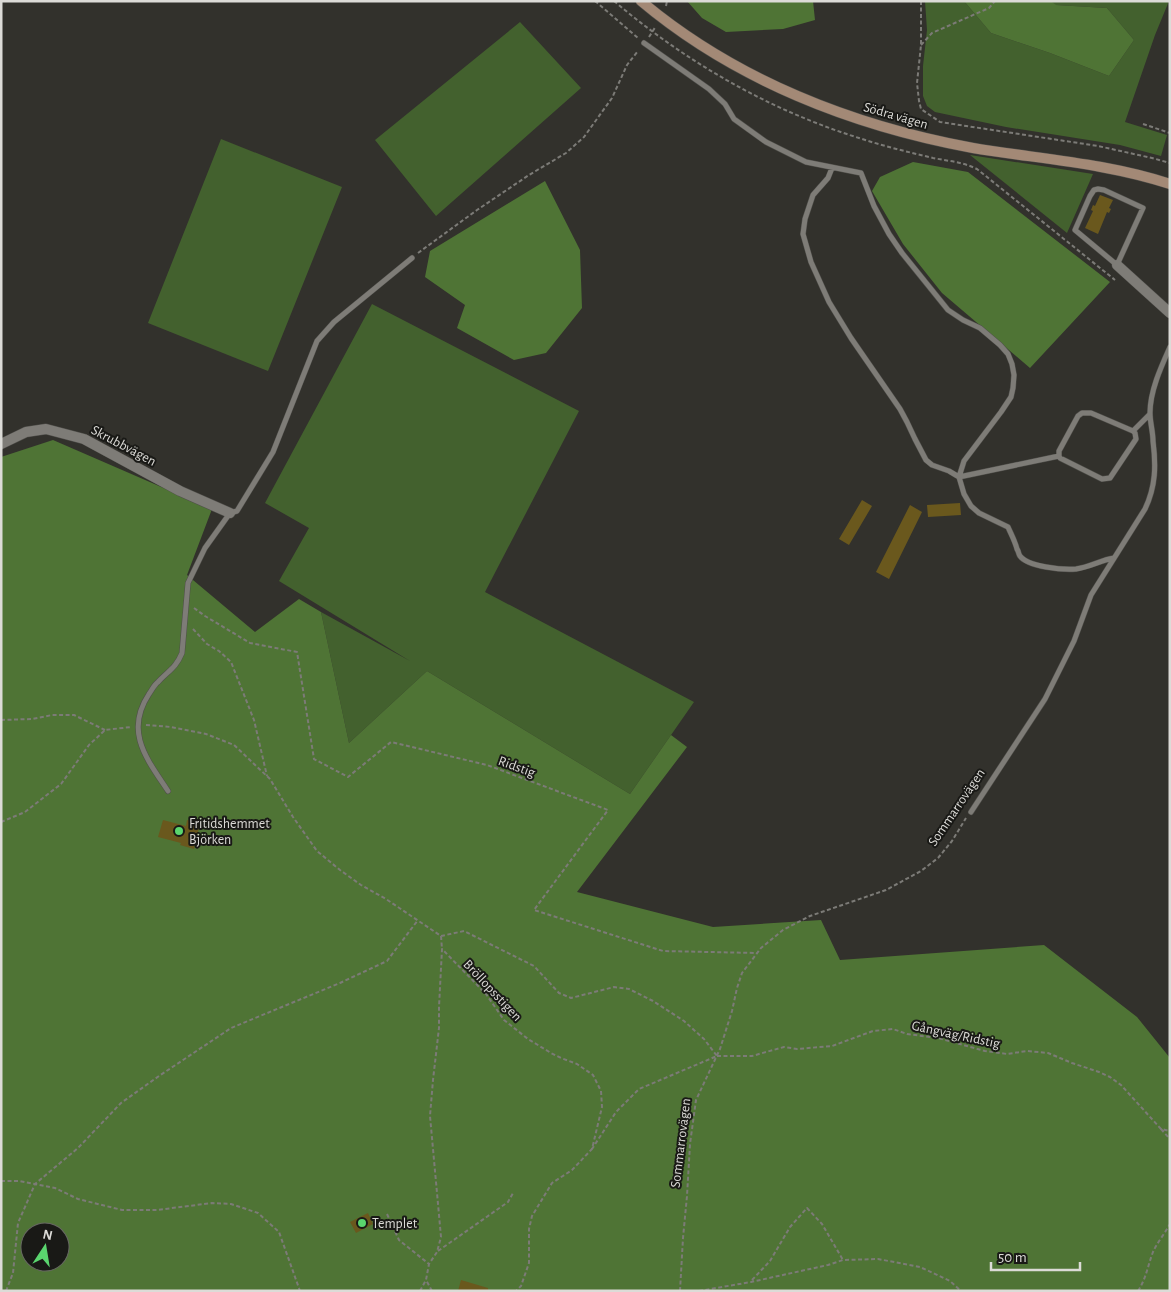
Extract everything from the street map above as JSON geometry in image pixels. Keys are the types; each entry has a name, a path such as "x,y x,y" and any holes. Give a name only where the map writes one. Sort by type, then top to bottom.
{"main road":[{"name":"Södra vägen","path":"641,1 710,50 751,73 783,90 867,123 928,139 974,148 1119,170 1170,184"}],"street":[{"path":"1117,265 1170,313"},
{"name":"Skrubbvägen","path":"1,444 26,432 46,429 84,439 180,491 230,513"}],"lane":[{"path":"644,43 709,89 725,104 734,119 766,142 806,162 861,173 874,206 902,253 948,310 980,328 1000,345 1008,354 1012,364 1014,374 1011,397 964,461 959,477 964,494 971,506 979,513 1008,527 1019,555 1024,561 1062,569 1084,567 1114,558"},
{"path":"832,168 828,178 814,195 805,219 803,234 811,262 829,302 908,422 926,460 932,465 959,477 1059,456"},
{"path":"1094,190 1104,190 1143,208 1117,265 1075,230 1094,190"},
{"path":"168,791 144,753 139,741 137,722 142,705 157,682 178,662 182,653 188,583 205,548 230,513 237,511 273,452 317,341 334,322 412,258"},
{"name":"Sommarrovägen","path":"971,812 1045,699 1074,640 1087,603 1145,509 1151,496 1155,467 1150,414 1155,386 1170,347"},
{"path":"1082,413 1091,413 1133,431 1136,436 1136,439 1110,478 1107,479 1102,479 1059,456 1059,451 1078,416 1082,413"},
{"path":"1133,431 1150,414"}],"path":[{"path":"595,1 644,43"},
{"path":"614,1 652,32 693,60 739,87 785,110 832,129 882,145 964,164 977,169 1116,280"},
{"path":"412,258 477,210 566,153 584,137 612,98 627,65 652,32 664,12 667,1"},
{"path":"921,1 917,83 919,101 921,109 940,122 1098,146 1170,163"},
{"path":"920,45 932,32 989,8 995,1"},
{"path":"1143,124 1170,132"},
{"name":"Ridstig","path":"186,602 205,616 250,643 297,652 314,759 348,777 391,742 487,765 608,810 534,910 663,951 757,954"},
{"path":"184,620 207,644 219,651 231,662 254,720 267,776"},
{"path":"1,720 32,719 52,715 74,715 105,730 147,725 206,734 234,745 270,779 293,817 317,851 361,885 386,899 441,936 464,931 534,966 559,993 571,998 614,987 629,989 684,1021 704,1039 717,1056 639,1089 616,1112 592,1149"},
{"path":"1,822 25,812 61,784 89,745 105,730"},
{"name":"Sommarrovägen","path":"680,1291 690,1144 696,1100 717,1056 742,973 761,948 783,930 810,916 886,890 922,871 938,858 971,812"},
{"path":"6,1291 13,1273 18,1223 35,1184 78,1148 120,1103 231,1028 340,983 387,961 418,920"},
{"path":"441,936 442,949"},
{"name":"Bröllopsstigen","path":"442,949 486,994 504,1020 528,1039 551,1053 577,1064 593,1075 601,1090 602,1108 592,1149 572,1170 552,1183 532,1216 529,1230 529,1263 521,1286 516,1291"},
{"name":"Bröllopsstigen","path":"420,1291 426,1280 429,1264 437,1252 441,1237 430,1116 439,1028 442,949"},
{"name":"Gångväg/Ridstig","path":"717,1056 752,1056 784,1047 797,1049 832,1046 873,1031 893,1029 907,1034 938,1038 985,1051 1007,1054 1027,1051 1048,1053 1099,1072 1122,1085 1170,1139"},
{"path":"1161,1129 1170,1131"},
{"path":"1,1181 55,1188 78,1198 122,1210 157,1210 212,1203 231,1204 258,1213 279,1232 300,1291"},
{"path":"437,1252 508,1202 513,1194"},
{"path":"751,1282 770,1261 790,1227 807,1208 822,1224 843,1260"},
{"path":"387,1214 399,1240 429,1264"},
{"path":"1138,1291 1142,1286 1154,1252 1170,1224"},
{"path":"699,1291 751,1282 843,1260 878,1259 920,1267 950,1280 961,1291"},
{"path":"426,1280 432,1291"}],"green space":[{"path":"687,1 813,1 815,20 783,29 726,32 702,18"},
{"path":"925,1 964,1 991,33 1109,76 1134,40 1107,8 1055,5 1051,1 1169,1 1155,35 1125,122 1167,135 1161,156 1120,145 1006,127 935,112 927,106 923,96 923,66 927,30"},
{"path":"964,1 1051,1 1056,5 1107,8 1134,40 1109,76 991,33"},
{"path":"520,22 581,88 436,216 375,140"},
{"path":"221,139 342,187 268,371 148,323"},
{"path":"970,155 1093,174 1067,233"},
{"path":"913,162 968,172 1110,282 1030,368 942,293 903,244 872,191 880,177"},
{"path":"545,181 580,250 582,308 546,353 514,360 457,328 465,305 425,277 430,251"},
{"path":"372,304 579,411 485,592 694,702 630,794 427,671 349,743 321,612 410,661 279,581 309,528 265,503"},
{"path":"53,440 212,509 187,575 255,632 299,599 321,612 349,743 427,671 630,794 671,735 687,747 577,892 713,927 821,920 840,960 1044,945 1137,1017 1170,1058 1170,1291 1,1291 1,457"}],"building":[{"path":"1100,195 1113,200 1109,208 1111,209 1109,213 1107,212 1098,234 1085,228 1093,211 1091,210 1093,205 1095,206"},
{"path":"862,500 872,506 849,545 839,539"},
{"path":"960,503 961,515 928,517 927,505"},
{"path":"910,505 922,512 889,579 876,572"},
{"name":"Fritidshemmet Björken","path":"163,820 186,826 187,820 200,824 194,849 180,845 181,843 158,837"},
{"name":"Templet","path":"368,1213 373,1224 356,1233 350,1222"},
{"path":"461,1280 488,1288 488,1291 458,1291"}],"place":[{"name":"Fritidshemmet Björken","path":"179,831"},
{"name":"Templet","path":"362,1223"}]}
